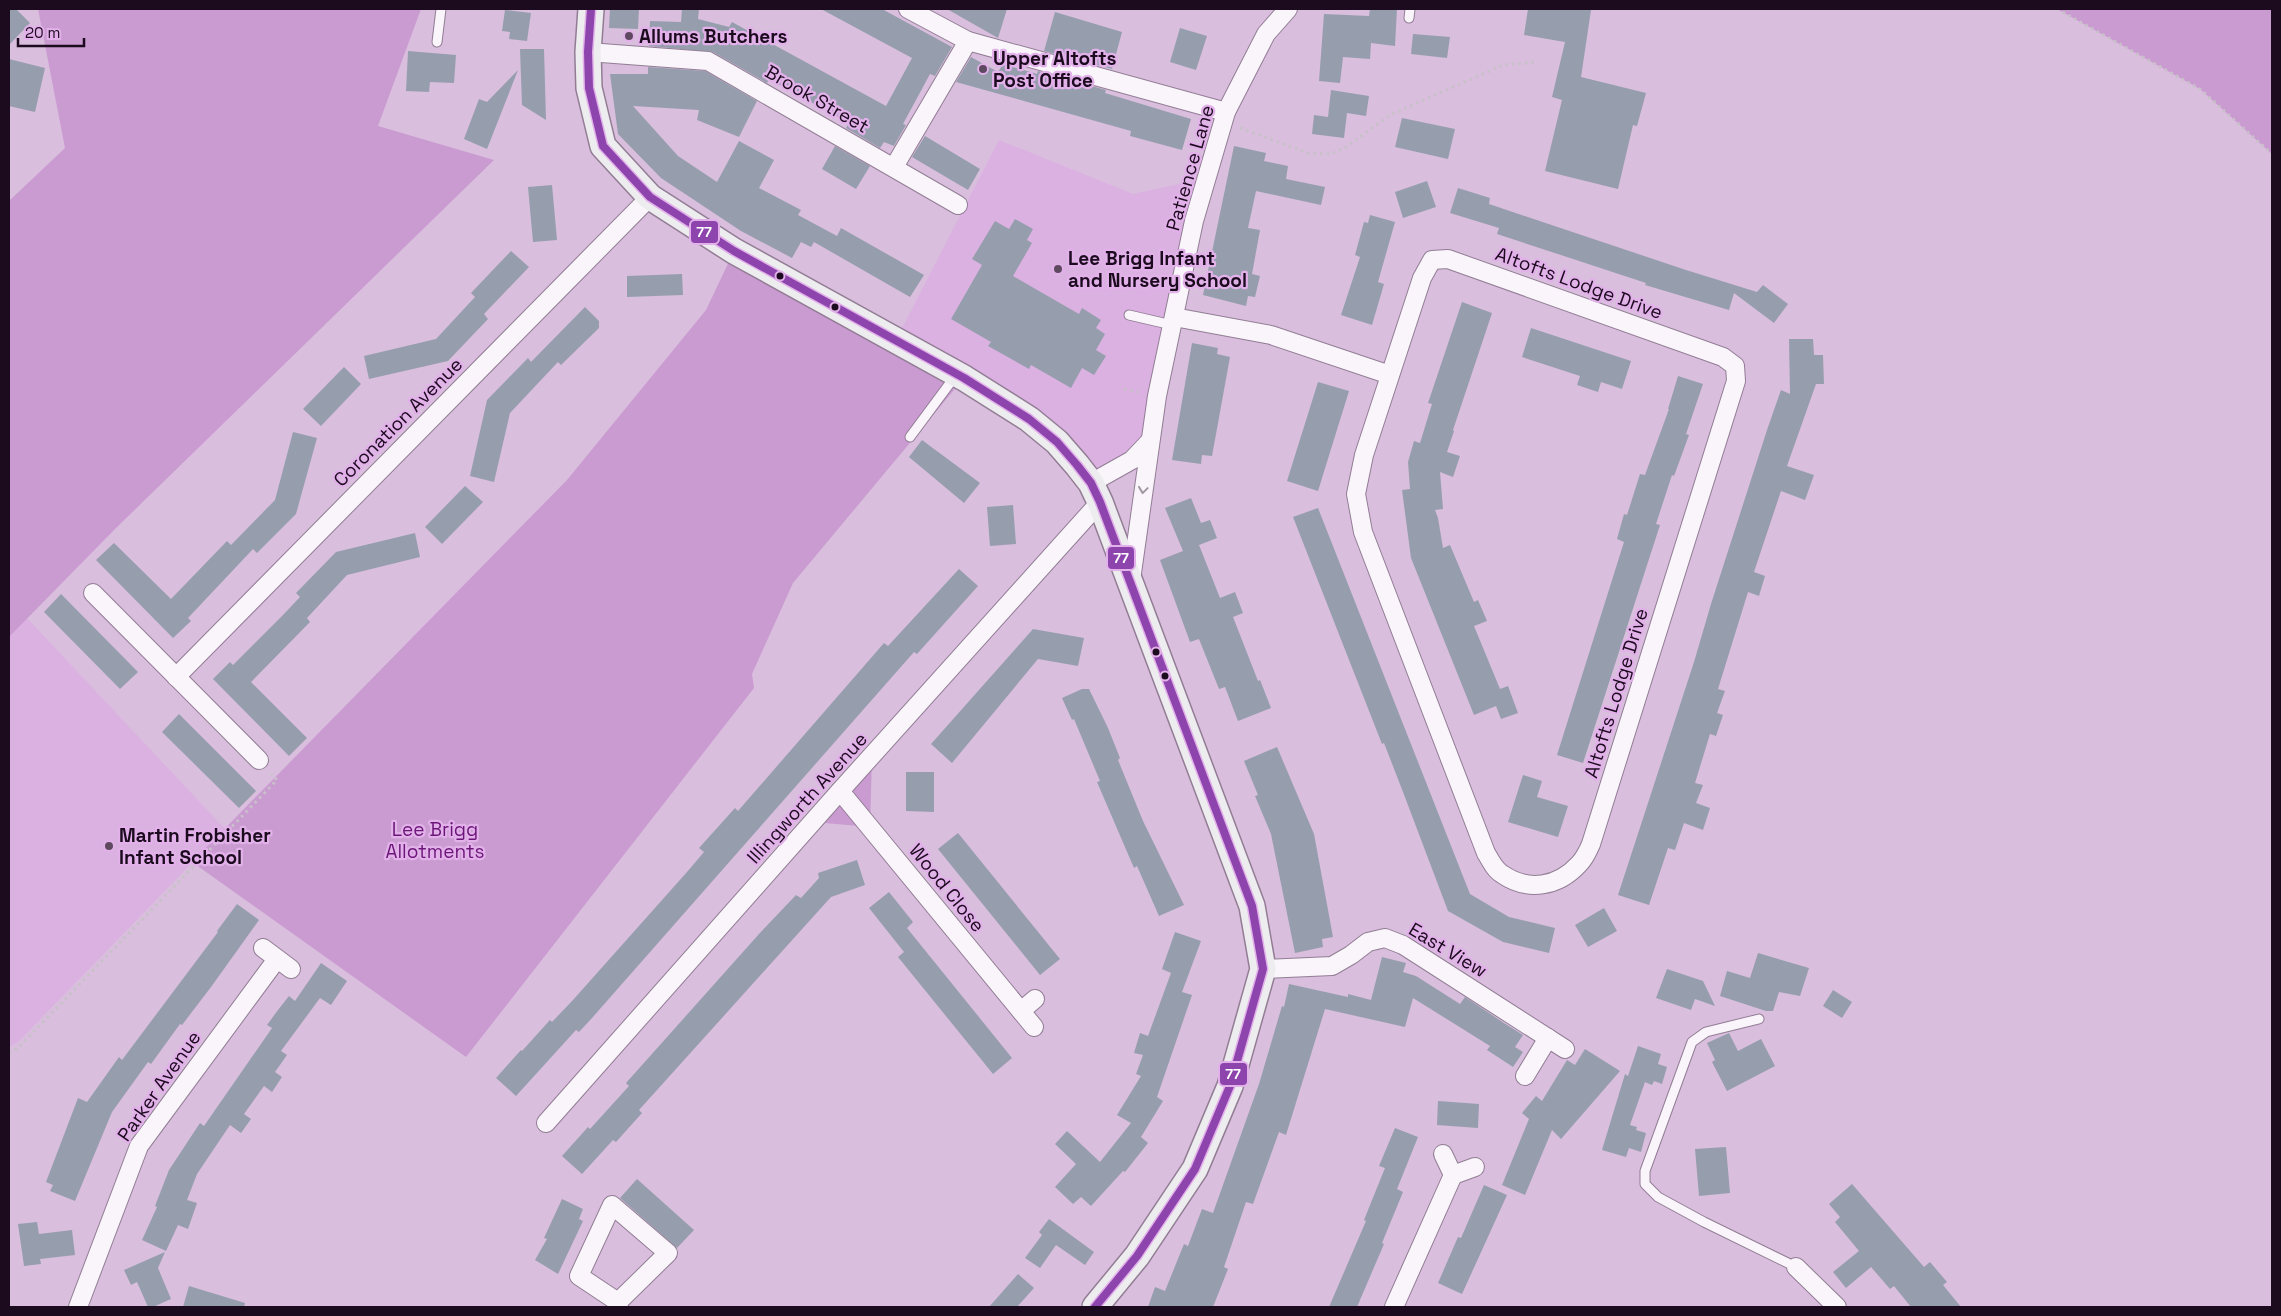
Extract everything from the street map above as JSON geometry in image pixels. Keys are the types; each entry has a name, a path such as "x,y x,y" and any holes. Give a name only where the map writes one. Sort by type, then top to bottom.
{"street":[{"path":"591,9 588,52 589,88 603,146 650,197 734,252 957,374 1029,419 1057,442 1096,492 1131,581 1252,906 1263,969 1230,1086 1195,1169 1137,1256 1096,1307"},
{"path":"908,9 968,40 1225,117"},
{"name":"Patience Lane","path":"1131,581 1149,442 1194,221 1225,117 1266,34 1288,9"},
{"path":"894,167 968,40"},
{"name":"Brook Street","path":"588,52 708,61 958,205"},
{"name":"Coronation Avenue","path":"176,677 650,197"},
{"name":"Altofts Lodge Drive","path":"1448,259 1723,357 1735,366 1736,381 1591,844 1579,864 1563,878 1542,886 1520,883 1501,874 1486,853 1363,532 1356,494 1364,455 1390,375 1422,278 1432,260 1448,259"},
{"path":"1173,321 1271,336 1390,375"},
{"path":"1096,492 1149,442"},
{"name":"Illingworth Avenue","path":"546,1123 840,791 1096,492"},
{"path":"93,593 259,760"},
{"name":"Wood Close","path":"840,791 1034,1027"},
{"name":"East View","path":"1263,969 1332,966 1368,942 1385,938 1403,945 1565,1049"},
{"name":"Parker Avenue","path":"78,1307 139,1146 270,954 292,969"},
{"path":"1021,1011 1035,999"},
{"path":"1525,1076 1548,1038"},
{"path":"1443,1154 1453,1175"},
{"path":"1394,1307 1453,1175 1475,1167"},
{"path":"612,1205 668,1253 618,1305 579,1276 612,1205"},
{"path":"1796,1266 1828,1304"}],"lane":[{"path":"437,42 441,9"},
{"path":"1129,315 1173,321"},
{"path":"910,437 957,374"},
{"path":"1760,1019 1706,1032 1692,1042 1645,1171 1645,1184 1658,1197 1681,1210 1796,1266"}],"path":[{"path":"2057,9 2200,89 2272,154"},
{"path":"1225,117 1308,153 1331,154 1346,147 1399,112 1504,65 1537,62"},
{"path":"9,1053 18,1048 277,780 259,760"}],"shaded area":[{"name":"Lee Brigg Infant and Nursery School","path":"999,140 1133,194 1207,178 1149,442 1091,483 1077,465 896,340"},
{"name":"Martin Frobisher Infant School","path":"25,616 225,829 18,1042 9,1047 9,633"}],"green space":[{"path":"38,9 421,9 378,126 494,160 115,529 9,637 9,201 65,148"},
{"path":"2057,9 2272,9 2272,154 2200,89"},
{"name":"Lee Brigg Allotments","path":"734,251 964,378 793,583 752,674 754,688 466,1057 192,862 567,480 706,310"},
{"path":"872,756 870,827 813,822"}],"building":[{"path":"9,9 16,9 30,23 9,45"},
{"path":"610,9 639,9 638,29 609,28"},
{"path":"682,9 699,9 698,19 729,27 732,22 886,106 912,58 821,9 882,9 952,47 935,76 930,74 903,124 906,125 894,146 884,142 880,148 846,128 849,123 769,79 767,83 713,52 649,46 650,21 681,22"},
{"path":"947,9 1007,9 998,38"},
{"path":"1370,9 1397,9 1395,46 1371,43 1370,59 1343,57 1340,83 1319,81 1324,14 1369,16"},
{"path":"1528,9 1591,10 1581,77 1646,93 1637,126 1633,125 1618,189 1545,171 1562,100 1552,97 1565,42 1524,35"},
{"path":"505,10 531,13 527,41 509,39 510,32 502,31"},
{"path":"1055,12 1122,32 1112,69 1044,51"},
{"path":"1180,28 1207,36 1196,70 1170,62"},
{"path":"1413,34 1450,37 1447,58 1411,54"},
{"path":"520,49 544,49 546,120 522,105"},
{"path":"408,51 456,55 454,83 430,82 429,92 406,91"},
{"path":"971,57 998,72 1003,64 1037,74 1038,71 1106,90 1105,93 1191,119 1182,150 1130,136 1131,131 956,82"},
{"path":"9,59 45,68 35,112 9,106"},
{"path":"648,67 705,71 757,101 739,137 697,120 699,110 633,106 678,156 717,182 739,141 774,160 759,188 801,210 798,215 837,236 841,228 924,275 910,297 814,242 811,247 801,242 792,258 741,231 661,178 618,134 610,74 648,74"},
{"path":"518,70 487,149 464,139 479,99 487,102"},
{"path":"1331,90 1369,96 1366,116 1347,113 1344,138 1312,134 1314,115 1328,117"},
{"path":"1402,118 1455,129 1448,159 1395,147"},
{"path":"925,136 980,169 968,190 912,157"},
{"path":"835,146 870,166 856,189 822,169"},
{"path":"1234,146 1266,153 1264,161 1288,166 1286,179 1325,187 1321,205 1256,191 1248,228 1260,230 1252,274 1260,276 1255,297 1248,296 1246,306 1203,295"},
{"path":"1427,181 1436,207 1403,218 1395,192"},
{"path":"552,185 557,240 533,242 528,187"},
{"path":"1458,188 1490,198 1489,204 1686,270 1757,292 1763,285 1788,304 1774,323 1734,293 1729,310 1645,285 1646,283 1497,234 1499,228 1450,213"},
{"path":"1370,215 1395,222 1378,282 1384,284 1372,325 1341,315 1360,257 1355,255 1364,222 1368,223"},
{"path":"1015,219 1033,229 1027,240 1032,243 1013,276 1079,314 1082,308 1101,320 1096,328 1105,334 1096,350 1106,356 1094,375 1082,368 1071,388 1031,365 1029,369 988,346 991,342 951,319 982,265 972,259 995,221 1009,229"},
{"path":"511,251 529,267 484,314 488,319 448,361 369,379 364,356 436,339 475,297 471,293"},
{"path":"682,274 683,295 627,297 627,276"},
{"path":"1462,302 1492,313 1447,452 1460,456 1453,477 1440,472 1443,509 1435,510 1443,548 1450,545 1474,602 1478,600 1487,621 1474,626 1500,689 1508,686 1518,713 1501,719 1496,706 1474,715 1411,558 1402,490 1410,489 1408,462 1414,441 1420,443 1432,404 1428,403"},
{"path":"585,307 599,321 599,328 561,365 558,362 510,413 494,482 470,476 487,400 528,358 531,362"},
{"path":"1531,328 1631,361 1622,389 1601,382 1598,392 1577,385 1580,376 1522,357"},
{"path":"1789,339 1813,339 1814,355 1823,355 1824,384 1816,384 1787,466 1814,475 1805,500 1781,491 1754,572 1765,576 1759,596 1748,592 1718,689 1725,691 1717,713 1723,715 1716,736 1710,734 1695,783 1703,785 1696,803 1710,808 1703,830 1684,823 1675,850 1668,848 1649,905 1618,895 1767,430 1781,390 1790,394"},
{"path":"1192,343 1218,348 1217,354 1230,357 1212,456 1202,455 1201,464 1172,460"},
{"path":"344,367 361,384 321,426 303,409"},
{"path":"1678,376 1703,384 1686,434 1689,435 1674,476 1672,475 1656,524 1660,525 1583,763 1557,755 1624,542 1617,539 1624,514 1627,515 1640,474 1645,475 1669,409"},
{"path":"1318,382 1349,391 1318,491 1287,481"},
{"path":"293,432 317,438 296,514 257,553 253,549 188,618 191,621 173,638 96,560 114,543 171,599 227,541 231,545 275,500"},
{"path":"922,440 980,483 964,503 909,457"},
{"path":"465,486 483,502 442,544 425,527"},
{"path":"1191,498 1201,523 1210,520 1217,538 1199,545 1220,598 1235,592 1243,613 1233,617 1258,681 1260,680 1271,708 1238,721 1225,687 1219,689 1199,639 1190,642 1160,560 1183,551 1165,508"},
{"path":"1013,505 1016,544 990,546 987,507"},
{"path":"1318,508 1470,894 1509,917 1555,928 1549,953 1503,942 1448,911 1384,743 1382,744 1293,517"},
{"path":"415,533 420,557 347,575 307,618 310,622 251,682 307,738 289,756 213,679 230,662 233,665 283,615 300,597 296,593 336,552"},
{"path":"959,569 978,586 917,654 914,652 592,1018 579,1032 576,1030 516,1096 496,1078 550,1020 552,1022 573,1000 704,852 699,848 735,808 738,811 884,643 888,646"},
{"path":"61,594 138,672 120,689 44,612"},
{"path":"1033,629 1084,638 1078,666 1038,659 952,763 931,744"},
{"path":"1082,689 1089,689 1108,728 1120,758 1118,760 1143,821 1184,905 1159,916 1137,866 1134,868 1097,782 1100,781 1074,719 1072,720 1062,698"},
{"path":"179,714 256,791 239,808 162,732"},
{"path":"1277,747 1314,834 1333,937 1322,939 1323,947 1295,953 1271,834 1255,796 1258,795 1244,761"},
{"path":"906,772 934,772 934,812 906,811"},
{"path":"1523,775 1542,781 1537,797 1568,806 1558,837 1508,822"},
{"path":"958,833 1060,959 1040,975 938,849"},
{"path":"857,860 865,885 831,897 639,1110 642,1113 616,1142 613,1140 582,1174 562,1156 588,1127 590,1129 629,1086 626,1083 796,895 801,898 819,878 818,873"},
{"path":"889,892 913,922 907,928 1012,1058 993,1074 898,957 904,952 869,908"},
{"path":"237,904 259,920 182,1025 180,1024 151,1064 148,1062 112,1112 75,1201 50,1191 53,1185 46,1182 78,1098 87,1102 119,1057 122,1060"},
{"path":"1604,908 1617,931 1588,947 1575,925"},
{"path":"1175,932 1201,941 1182,992 1192,995 1157,1097 1163,1101 1141,1137 1148,1143 1125,1172 1123,1171 1091,1206 1081,1197 1073,1204 1055,1187 1076,1164 1055,1144 1067,1131 1100,1162 1131,1123 1117,1115 1141,1076 1136,1074 1143,1055 1134,1053 1140,1033 1148,1036 1171,973 1162,969"},
{"path":"1758,953 1809,968 1800,996 1779,992 1773,1011 1766,1011 1720,996 1727,971 1750,978"},
{"path":"1382,957 1406,963 1403,972 1416,976 1460,1004 1465,997 1523,1035 1515,1047 1523,1052 1513,1067 1487,1050 1490,1046 1413,998 1405,1027 1325,1009 1286,1135 1279,1132 1253,1204 1246,1202 1224,1267 1228,1269 1213,1307 1148,1307 1155,1287 1165,1291 1184,1244 1188,1246 1202,1209 1213,1213 1259,1084 1282,1006 1284,1007 1289,984 1371,1000"},
{"path":"321,963 347,981 331,1005 320,998 281,1051 287,1055 275,1072 282,1077 272,1092 264,1086 244,1114 251,1119 241,1133 230,1125 197,1174 187,1200 197,1203 188,1229 178,1225 166,1251 142,1240 157,1207 155,1206 169,1170 200,1123 204,1126 272,1028 267,1025 278,1010 289,996 295,1001"},
{"path":"1667,969 1703,981 1715,1006 1695,999 1691,1010 1656,998"},
{"path":"1833,990 1852,1002 1842,1018 1823,1006"},
{"path":"1729,1033 1738,1051 1761,1039 1775,1066 1727,1091 1712,1062 1715,1060 1707,1043"},
{"path":"1638,1046 1661,1054 1658,1064 1667,1067 1662,1084 1654,1081 1652,1085 1645,1082 1630,1125 1637,1127 1636,1130 1646,1133 1641,1152 1629,1148 1626,1157 1602,1150 1625,1074 1628,1076"},
{"path":"1585,1049 1620,1071 1561,1139 1552,1130 1525,1195 1502,1185 1529,1119 1522,1113 1536,1096 1542,1101 1567,1060 1575,1065"},
{"path":"1438,1101 1479,1104 1478,1128 1437,1125"},
{"path":"1395,1128 1418,1137 1397,1189 1403,1192 1382,1243 1384,1244 1357,1307 1329,1307 1366,1221 1364,1220 1385,1168 1379,1166"},
{"path":"1726,1147 1730,1193 1699,1196 1695,1149"},
{"path":"637,1179 694,1230 677,1248 620,1198"},
{"path":"1852,1184 1924,1267 1930,1262 1947,1282 1943,1285 1961,1307 1911,1307 1894,1286 1890,1289 1871,1267 1846,1288 1833,1272 1859,1251 1835,1222 1840,1217 1829,1204"},
{"path":"1484,1185 1507,1195 1462,1294 1438,1283 1458,1237 1461,1238"},
{"path":"562,1199 583,1209 579,1219 583,1221 558,1274 535,1260 547,1239 544,1238"},
{"path":"1049,1219 1094,1252 1085,1265 1056,1245 1040,1268 1025,1258 1042,1235 1039,1232"},
{"path":"37,1222 39,1234 72,1230 75,1255 40,1259 41,1264 24,1266 18,1224"},
{"path":"165,1252 158,1268 171,1299 153,1307 148,1307 137,1282 131,1285 124,1270"},
{"path":"1018,1274 1034,1288 1017,1307 989,1307"},
{"path":"189,1286 245,1303 244,1307 183,1307"}],"transit line":[{"name":"77","path":"591,9 588,52 589,88 603,146 650,197 734,251 964,378 1029,419 1057,442 1077,465 1091,483 1100,502 1252,906 1263,969 1230,1086 1195,1169 1137,1256 1095,1307"}],"place":[{"name":"Allums Butchers","path":"629,36"},
{"name":"Upper Altofts Post Office","path":"983,69"},
{"name":"Lee Brigg Infant and Nursery School","path":"1058,269"},
{"name":"Martin Frobisher Infant School","path":"109,846"}]}
